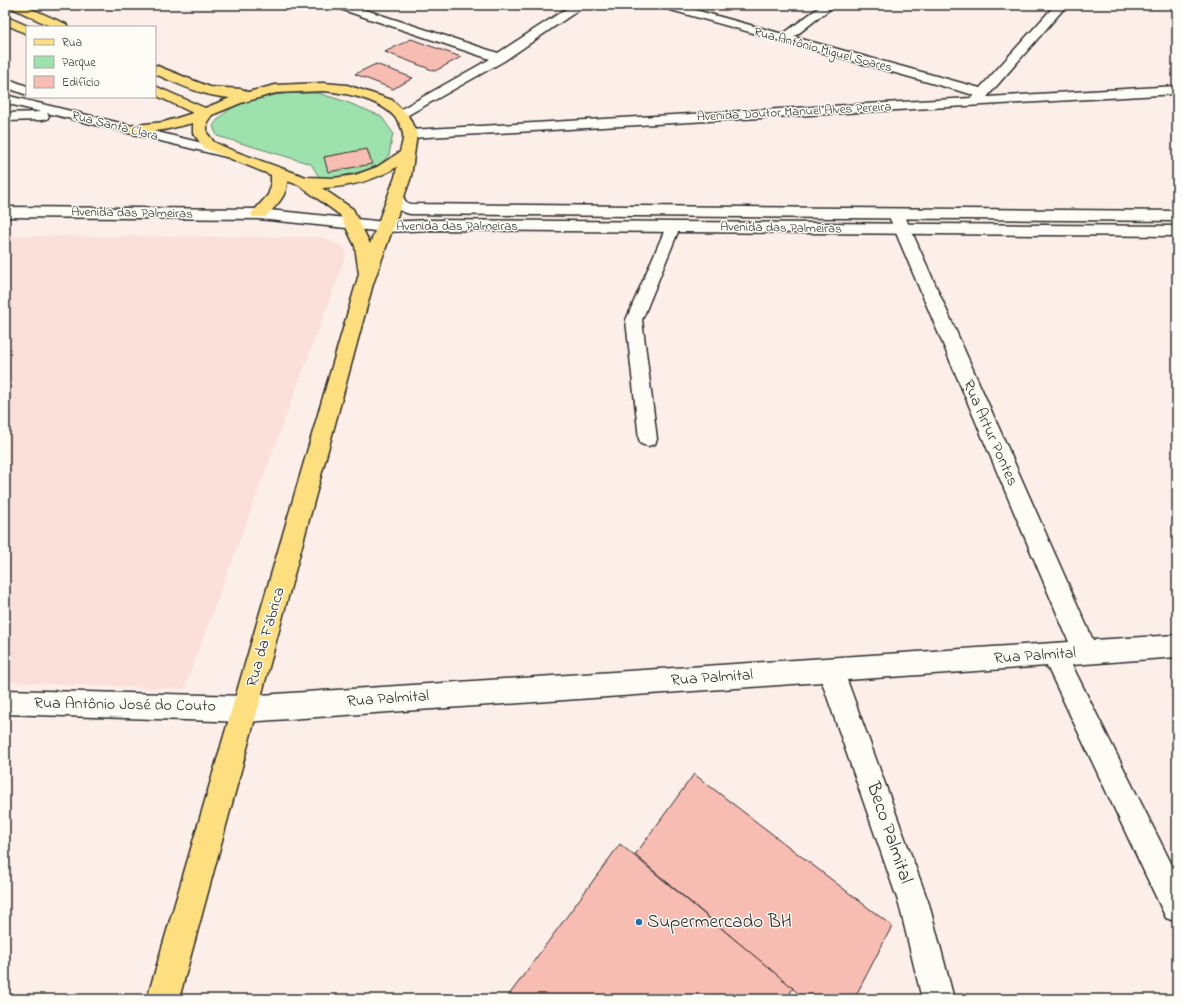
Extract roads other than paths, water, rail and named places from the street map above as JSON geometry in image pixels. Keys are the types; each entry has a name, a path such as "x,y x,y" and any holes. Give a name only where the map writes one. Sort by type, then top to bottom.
{"main road":[{"path":"14,5 60,26"},
{"path":"5,20 26,30"},
{"path":"156,69 207,92 219,94 275,89 323,87 347,89 387,104 401,115 410,134"},
{"path":"131,129 164,126 206,114 236,100 275,89"},
{"path":"156,90 206,114"},
{"path":"206,114 200,122 200,133 209,144 226,153 304,182 347,212 363,246 368,274"},
{"name":"Rua da Fábrica","path":"163,999 368,274 403,177 410,134"},
{"path":"304,182 328,184 350,182 374,175 407,154"},
{"path":"259,214 279,190 281,184 278,172"}],"street":[{"path":"338,5 500,58"},
{"path":"401,115 500,58 580,5"},
{"name":"Rua Antônio Miguel Soares","path":"664,5 979,97"},
{"path":"784,39 829,5"},
{"path":"979,97 1061,5"},
{"path":"5,82 26,91"},
{"name":"Avenida Doutor Manuel Alves Pereira","path":"410,134 979,97 1177,90"},
{"path":"43,98 105,124"},
{"name":"Rua Santa Clara","path":"5,99 226,153"},
{"path":"5,117 74,116"},
{"name":"Avenida das Palmeiras","path":"396,198 401,206 410,209 899,221 1177,231"},
{"name":"Avenida das Palmeiras","path":"5,212 259,214 386,227 432,225 673,227 1177,216"},
{"name":"Rua Artur Pontes","path":"899,221 1086,652"},
{"name":"Rua Palmital","path":"246,709 1177,646"},
{"path":"1054,654 1177,907"},
{"name":"Beco Palmital","path":"831,670 914,904 938,999"},
{"name":"Rua Antônio José do Couto","path":"5,702 246,709"}],"lane":[{"path":"648,439 634,320 673,227"}],"place":[{"name":"Supermercado BH","path":"639,922"}]}
